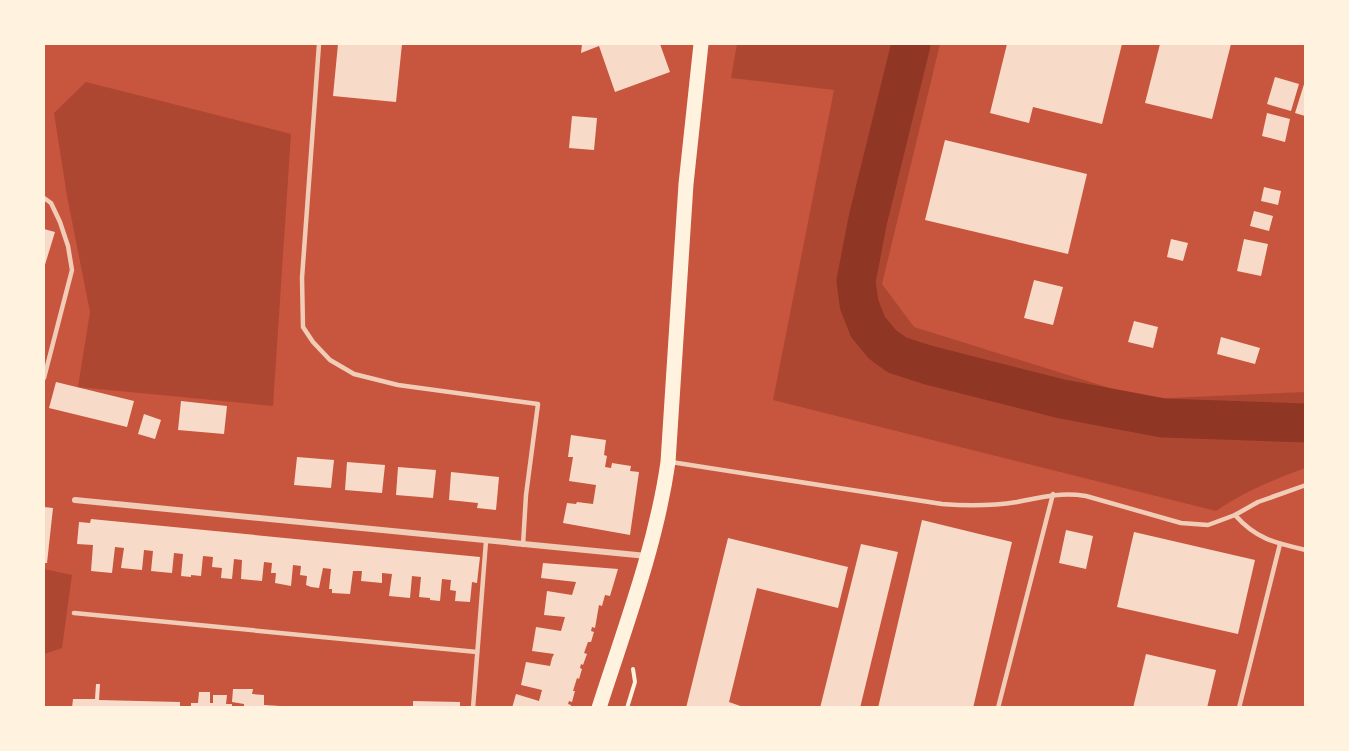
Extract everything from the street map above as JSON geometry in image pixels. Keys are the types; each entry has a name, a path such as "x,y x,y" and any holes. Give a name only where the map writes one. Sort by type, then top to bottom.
{"main road":[{"path":"599,708 647,556 663,497 668,462 686,184 702,44"}],"street":[{"path":"75,500 647,556"}],"lane":[{"path":"320,44 302,278 303,327 330,360 354,374 398,385 538,404 526,495 523,545"},
{"path":"44,198 51,203 60,222 68,246 72,270 44,378"},
{"path":"668,462 960,506 995,505 1053,494 1086,496 1195,525 1220,522 1258,502 1305,485"},
{"path":"998,708 1053,494"},
{"path":"1235,515 1256,535 1305,550"},
{"path":"473,708 486,541"},
{"path":"1239,708 1280,544"},
{"path":"74,613 477,652"}],"path":[{"path":"627,708 635,682 633,669"}],"shaded area":[{"path":"737,44 940,44 882,284 914,327 1145,399 1305,392 1305,468 1259,487 1216,511 773,400 834,90 731,78"},
{"path":"86,82 291,134 273,406 78,387 90,312 67,196 54,113"},
{"path":"44,569 72,575 62,648 44,654"}],"building":[{"path":"338,44 402,44 396,102 333,96"},
{"path":"582,44 660,44 670,72 615,92 599,46 581,53"},
{"path":"1007,44 1122,44 1102,124 1033,107 1029,123 990,113"},
{"path":"1160,44 1231,44 1212,119 1145,103"},
{"path":"1275,77 1299,84 1291,111 1267,104"},
{"path":"1305,81 1305,116 1295,113"},
{"path":"1267,113 1290,119 1285,142 1262,136"},
{"path":"572,116 597,118 594,150 569,148"},
{"path":"945,140 1087,174 1068,254 925,220"},
{"path":"1264,187 1281,191 1278,205 1261,201"},
{"path":"1254,211 1273,216 1269,231 1250,226"},
{"path":"44,229 55,232 44,268"},
{"path":"1171,239 1188,243 1183,261 1167,257"},
{"path":"1244,239 1268,244 1261,276 1237,271"},
{"path":"1034,280 1063,287 1053,325 1024,318"},
{"path":"1134,321 1158,327 1153,348 1128,342"},
{"path":"1221,337 1260,348 1255,364 1217,354"},
{"path":"56,382 134,401 127,427 49,408"},
{"path":"181,401 227,406 224,434 178,430"},
{"path":"144,414 161,420 155,439 138,434"},
{"path":"571,435 606,440 605,467 611,468 612,463 631,466 630,471 639,472 630,535 563,523 567,503 593,504 596,485 569,481 573,457 568,457"},
{"path":"297,457 334,460 331,488 294,485"},
{"path":"347,462 385,465 382,493 345,490"},
{"path":"398,467 436,470 433,498 396,495"},
{"path":"451,472 499,477 496,510 477,508 478,503 449,500"},
{"path":"44,507 53,508 47,563 44,563"},
{"path":"91,519 480,557 477,583 472,582 470,602 455,601 456,591 450,590 451,580 442,579 440,601 419,597 421,577 412,576 410,598 389,596 392,574 382,573 382,583 361,581 362,571 353,571 350,594 332,593 332,589 329,589 331,569 323,568 319,588 306,585 307,576 300,575 301,566 293,565 291,586 275,583 276,573 271,573 272,563 264,562 262,581 241,579 242,560 234,559 232,579 221,578 222,568 212,567 213,557 203,556 201,576 181,576 183,554 174,553 172,573 151,571 153,551 144,550 142,570 121,568 124,548 115,547 112,573 91,571 93,545 77,544 79,522 90,523"},
{"path":"922,520 1012,542 973,708 878,708"},
{"path":"1066,530 1093,536 1086,569 1059,563"},
{"path":"1134,532 1255,560 1238,634 1117,607"},
{"path":"728,538 848,567 838,608 757,588 729,702 746,708 686,708"},
{"path":"861,544 898,552 860,708 820,708"},
{"path":"543,563 618,569 610,596 605,595 602,606 599,605 595,628 592,627 591,631 594,632 591,642 588,642 584,653 587,654 583,665 581,664 582,669 573,691 575,691 572,702 569,701 568,704 571,705 570,708 512,708 516,694 539,701 542,690 521,685 526,662 550,666 554,654 532,651 536,627 561,631 565,617 544,615 547,591 572,595 576,582 541,578"},
{"path":"1146,654 1216,670 1207,708 1133,708"},
{"path":"96,684 100,684 99,700 180,702 180,708 72,708 73,699 95,699"},
{"path":"233,689 253,689 252,694 264,695 264,705 280,706 280,708 244,708 244,704 232,702"},
{"path":"199,692 210,692 210,703 213,703 213,695 227,695 226,704 232,704 232,708 191,708 191,703 198,703"},
{"path":"413,701 460,702 460,708 413,708"}],"waterway":[{"path":"911,44 868,219 856,281 859,304 868,327 882,344 897,355 928,365 1062,399 1163,418 1306,423"}]}
